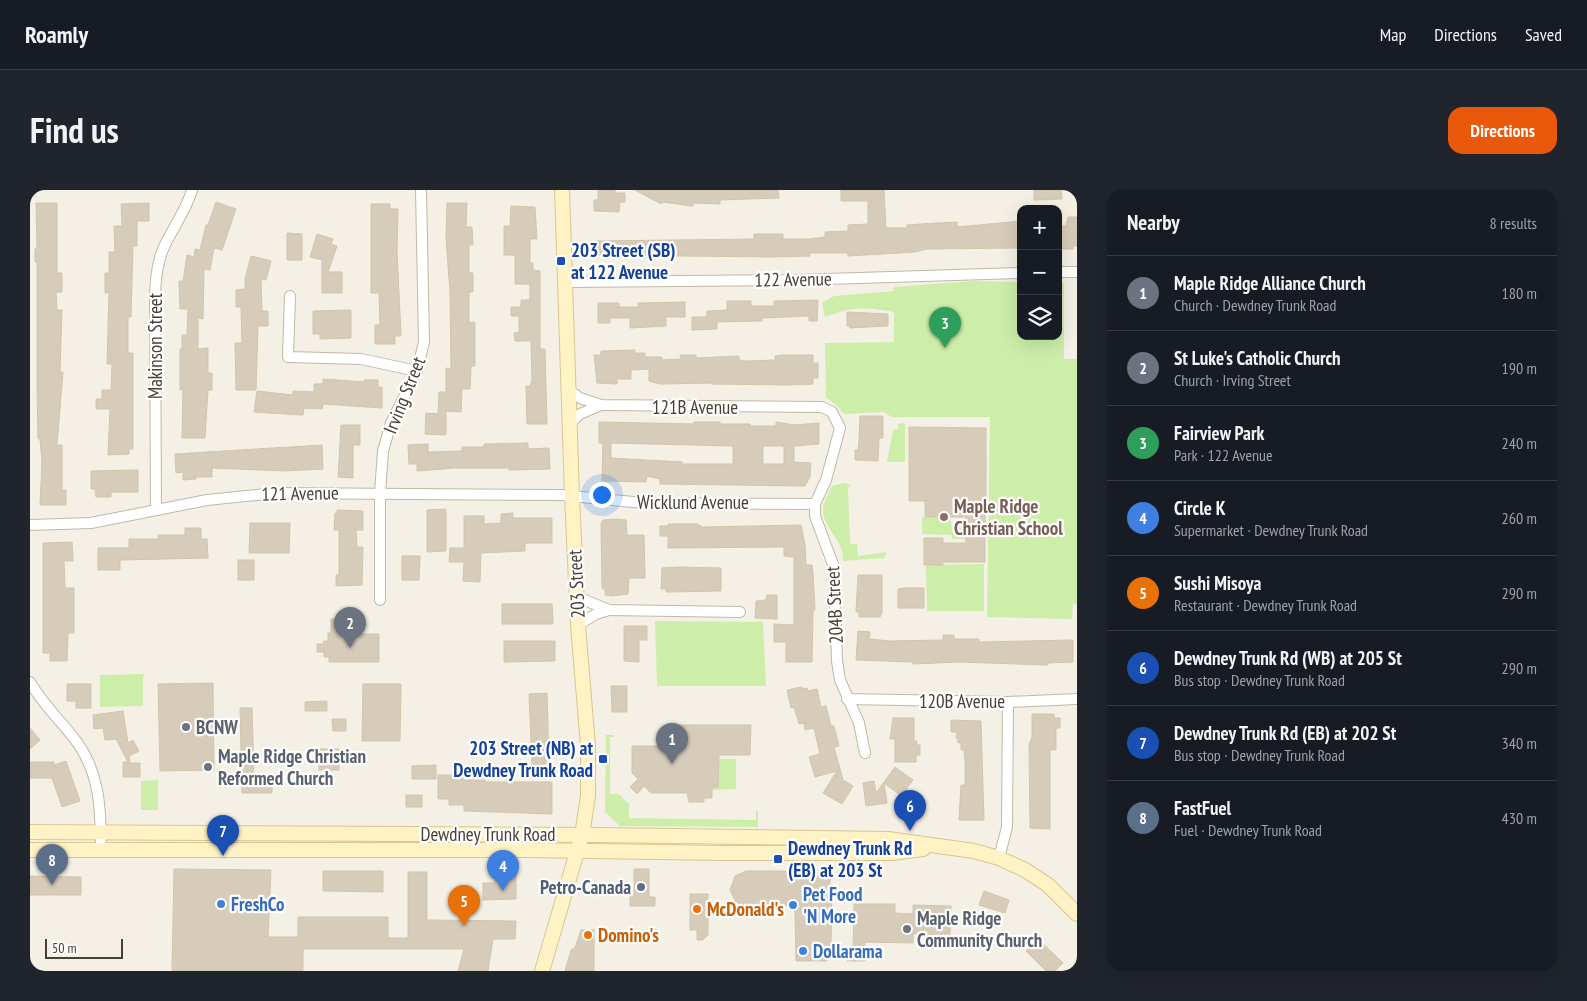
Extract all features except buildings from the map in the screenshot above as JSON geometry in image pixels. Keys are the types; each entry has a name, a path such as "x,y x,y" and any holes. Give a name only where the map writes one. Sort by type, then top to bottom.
{"main road":[{"name":"203 Street","path":"542,971 582,835 587,812 588,781 576,597 562,190"},
{"name":"Dewdney Trunk Road","path":"30,832 582,835 888,839 974,851 999,858 1025,870 1048,885 1077,914"},
{"name":"Dewdney Trunk Road","path":"30,850 892,853 946,847"}],"street":[{"name":"Makinson Street","path":"156,510 155,301 157,270 163,248 186,206 192,190"},
{"name":"Irving Street","path":"380,600 380,493 382,458 387,434 417,371 424,334 420,190"},
{"path":"1062,272 1077,272"},
{"name":"122 Avenue","path":"566,282 795,280 1017,273"},
{"path":"290,296 288,357 361,358 417,371"},
{"name":"121B Avenue","path":"570,391 580,398 601,405 822,407 832,412 840,428 826,480 815,504"},
{"path":"570,423 580,414 601,405"},
{"name":"121 Avenue","path":"30,525 91,523 253,494 380,493 572,496"},
{"name":"Wicklund Avenue","path":"572,496 643,503 815,504"},
{"name":"204B Street","path":"815,504 816,518 834,567 837,661 840,680 859,723 865,753"},
{"path":"576,597 609,610"},
{"path":"578,625 596,614 609,610 740,612"},
{"path":"30,682 38,696 74,738 88,758 99,792 102,851"},
{"name":"120B Avenue","path":"847,699 1008,702 1077,699"},
{"path":"999,858 1007,826 1008,702"}],"green space":[{"path":"973,281 1017,282 1017,340 1062,340 1062,283 1064,283 1064,359 1077,359 1077,604 1073,604 1072,619 987,617 990,417 892,417 883,412 844,414 834,403 826,398 825,343 894,342 894,312 859,308 825,317 822,303 834,296 893,291 894,287"},
{"path":"905,423 905,462 887,462 893,430 898,429 898,424"},
{"path":"843,483 851,485 848,488 850,544 857,544 858,556 886,552 887,554 883,558 843,561 840,546 826,522 823,508 832,486"},
{"path":"922,517 949,517 952,527 966,528 966,539 952,539 951,535 922,534"},
{"path":"984,564 984,611 927,611 926,565"},
{"path":"655,621 763,622 766,686 657,686"},
{"path":"145,674 143,678 143,706 100,707 100,675"},
{"path":"606,735 614,735 614,737 610,737 610,794 619,794 629,804 629,818 756,820 756,811 758,811 758,827 620,826 605,812"},
{"path":"713,759 736,759 736,789 712,790 712,787 718,787 718,769"},
{"path":"158,780 158,810 141,810 141,781"}],"place":[{"name":"203 Street (SB) at 122 Avenue","path":"561,261"},
{"name":"Fairview Park","path":"945,348"},
{"name":"Maple Ridge Christian School","path":"944,517"},
{"name":"St Luke's Catholic Church","path":"350,648"},
{"name":"BCNW","path":"186,727"},
{"name":"203 Street (NB) at Dewdney Trunk Road","path":"603,759"},
{"name":"Maple Ridge Alliance Church","path":"672,764"},
{"name":"Maple Ridge Christian Reformed Church","path":"208,767"},
{"name":"Dewdney Trunk Rd (WB) at 205 St","path":"910,831"},
{"name":"Dewdney Trunk Rd (EB) at 202 St","path":"223,856"},
{"name":"Dewdney Trunk Rd (EB) at 203 St","path":"778,859"},
{"name":"FastFuel","path":"52,885"},
{"name":"Petro-Canada","path":"641,887"},
{"name":"Circle K","path":"503,891"},
{"name":"FreshCo","path":"221,904"},
{"name":"Pet Food 'N More","path":"793,905"},
{"name":"McDonald's","path":"697,909"},
{"name":"Sushi Misoya","path":"464,926"},
{"name":"Maple Ridge Community Church","path":"907,929"},
{"name":"Domino's","path":"588,935"},
{"name":"Dollarama","path":"803,951"}]}
